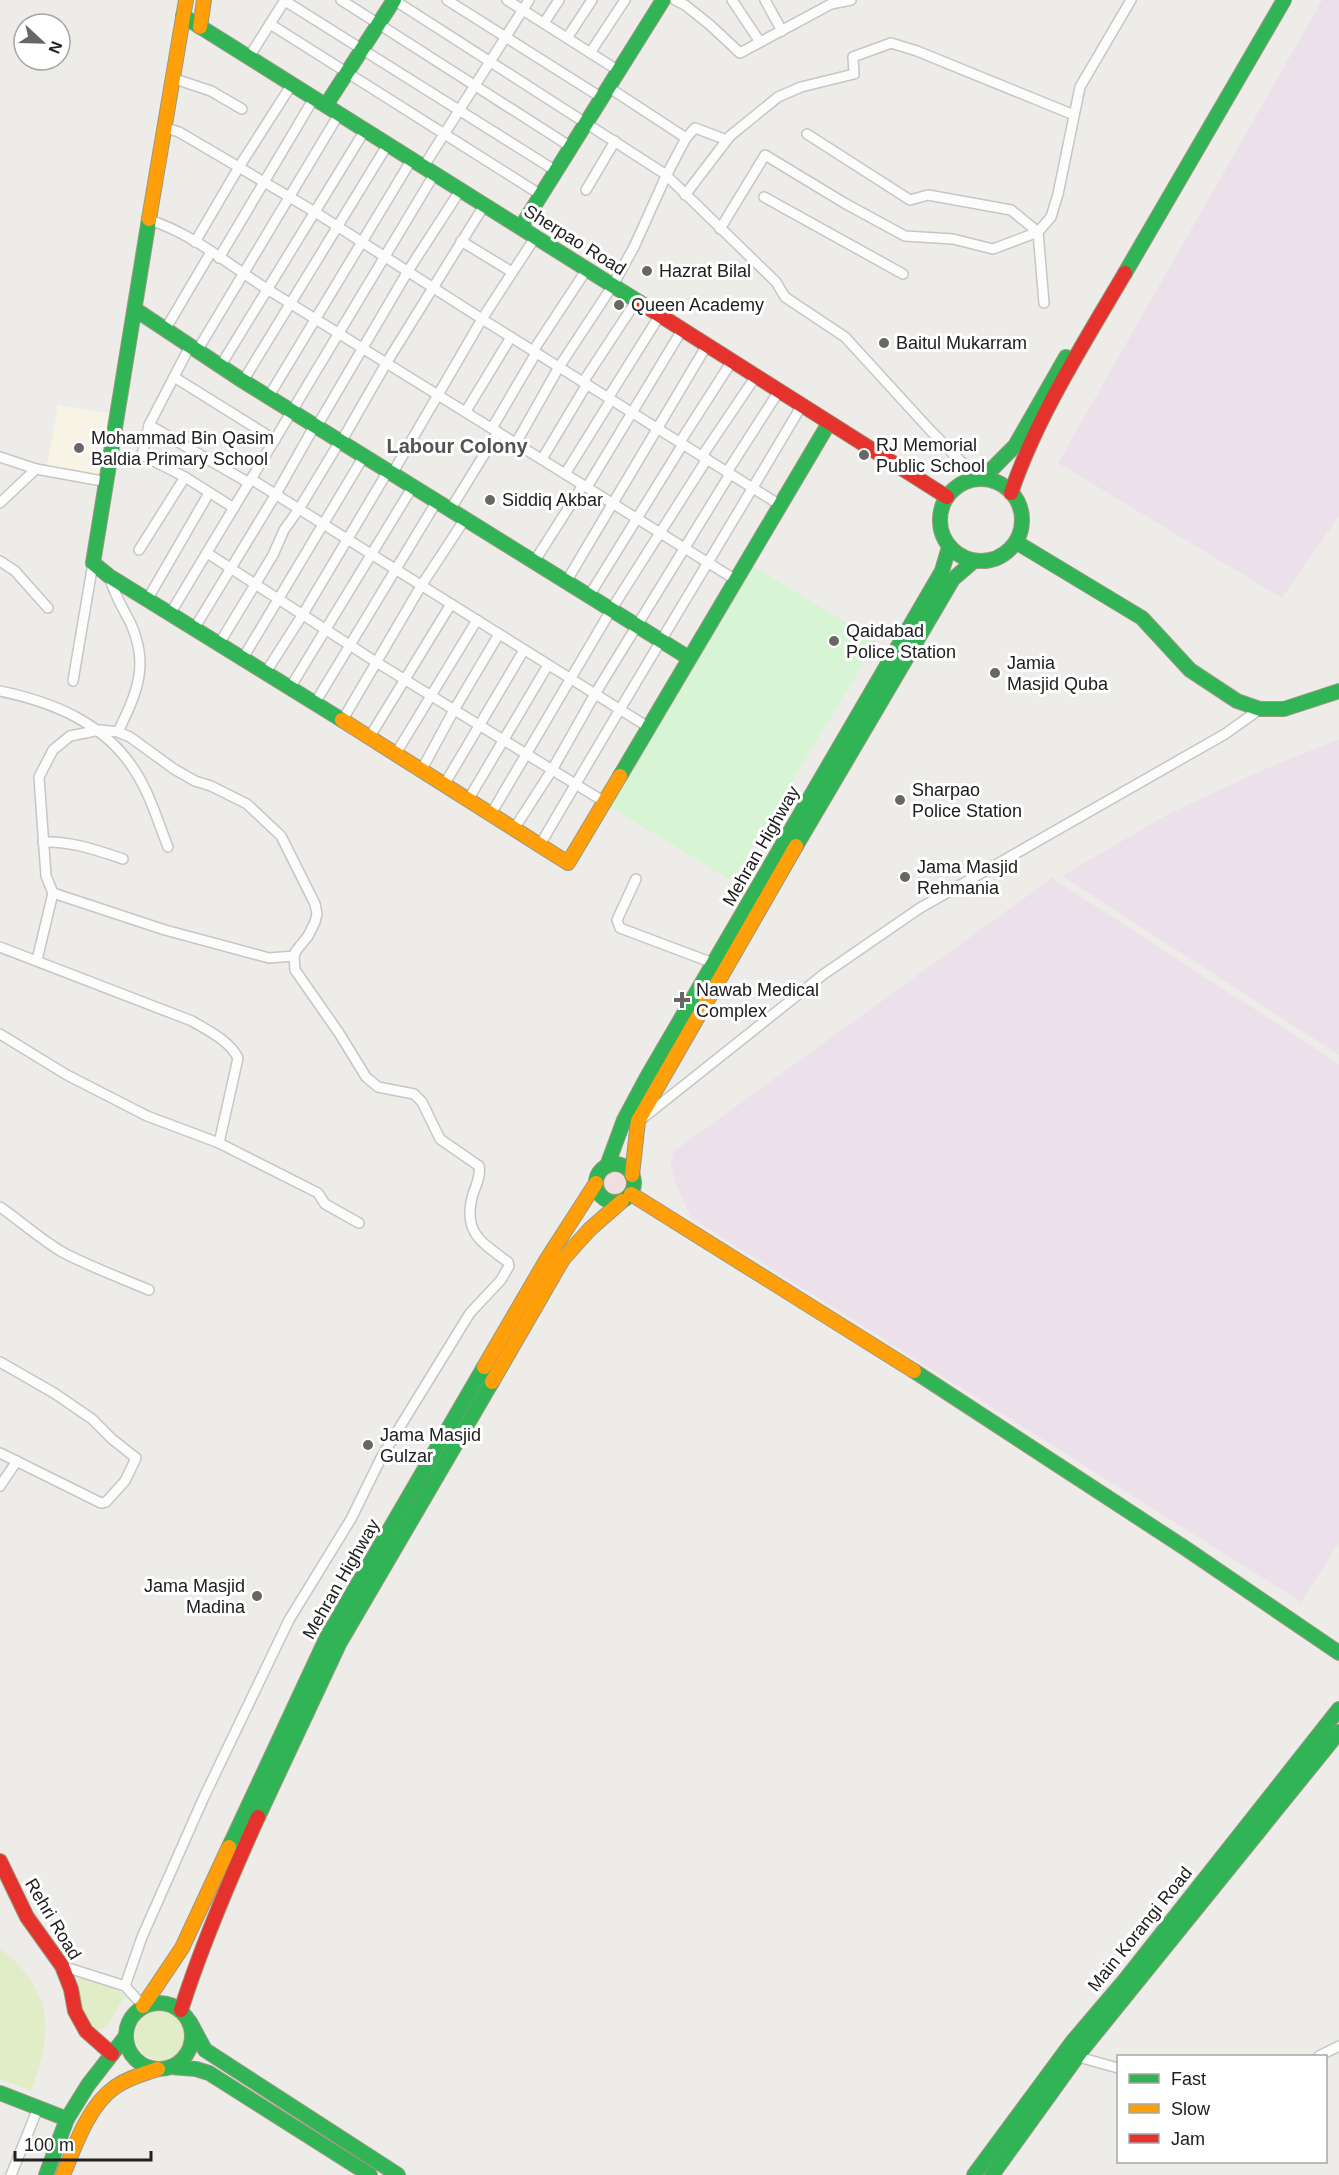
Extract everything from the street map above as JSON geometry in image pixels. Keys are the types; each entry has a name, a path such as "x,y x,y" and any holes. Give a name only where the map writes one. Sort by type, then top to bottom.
{"main road":[{"path":"186,0 163,127 136,310 93,563 109,576 568,862 830,423"},
{"path":"200,27 204,0"},
{"path":"320,102 347,72 394,0"},
{"path":"521,227 663,0"},
{"path":"1011,493 1023,457 1274,0"},
{"path":"981,479 1015,446 1284,0"},
{"name":"Sherpao Road","path":"183,16 536,236 946,497"},
{"path":"136,310 243,381 689,658"},
{"path":"981,479 993,480 1007,488 1021,510 1022,521 1016,542 1008,551 998,558 974,561 961,556 949,547 941,531 940,513 946,497 955,488 966,481 981,479"},
{"path":"1016,542 1142,618 1190,670 1237,701 1260,709 1284,709 1339,691"},
{"name":"Mehran Highway","path":"607,1166 624,1120 942,571 949,547"},
{"path":"632,1175 638,1121 769,891 953,579 974,561"},
{"path":"63,2175 82,2128 112,2090 132,2077 182,2060 190,2049 193,2036 185,2016 198,1957 234,1870 339,1644 563,1259 590,1229 626,1197 634,1183 628,1169 621,1165 607,1166 598,1176 596,1183 601,1196 607,1200 626,1197 936,1385 1185,1548 1339,1653"},
{"name":"Mehran Highway","path":"143,2006 188,1937 327,1637 547,1259 596,1183"},
{"name":"Main Korangi Road","path":"992,2175 1070,2055 1125,1980 1339,1709"},
{"name":"Main Korangi Road","path":"974,2175 1070,2055 1339,1732"},
{"name":"Rehri Road","path":"0,1861 27,1917 62,1966 71,1989 75,2011 86,2031 112,2054"},
{"path":"46,2175 65,2126 88,2085 126,2036 131,2019 143,2006 155,2002 169,2004 185,2016 205,2050 398,2175"},
{"path":"126,2036 128,2050 134,2059 145,2067 196,2069 209,2073 370,2175"},
{"path":"0,2093 38,2108 65,2126 78,2139"}],"street":[{"path":"249,57 285,0 556,171"},
{"path":"340,0 571,147"},
{"path":"394,0 586,122 666,176 776,282 784,297 845,337 930,430 981,479"},
{"path":"447,0 505,38 686,138"},
{"path":"507,0 619,71"},
{"path":"269,396 361,242 424,166 529,0"},
{"path":"544,23 559,0"},
{"path":"567,38 592,0"},
{"path":"590,53 625,0"},
{"path":"675,0 711,26 738,52 743,52 782,31 830,2 851,0"},
{"path":"732,0 760,42"},
{"path":"765,0 782,31"},
{"path":"720,229 765,155 846,204 905,236 953,239 993,249 1038,232 1051,217 1058,194 1080,87 1131,0"},
{"path":"270,24 541,195"},
{"path":"685,195 727,140 778,97 801,87 854,74 853,57 891,43 1074,115"},
{"path":"172,78 211,91 242,109"},
{"path":"195,242 292,84"},
{"path":"165,330 263,181 320,102"},
{"path":"234,508 185,477 142,455 149,425 174,377 243,273 339,114"},
{"path":"163,127 179,132 315,212 780,505"},
{"path":"516,443 559,367 613,285 634,248 666,176 686,138 695,128 727,140"},
{"path":"221,366 365,129"},
{"path":"807,134 910,200 928,195 1011,210 1038,232 1044,303"},
{"path":"586,190 615,141"},
{"path":"243,381 388,144"},
{"path":"170,614 340,334 384,256 424,166"},
{"path":"194,629 408,271 461,189"},
{"path":"764,197 903,274"},
{"path":"219,644 273,555 284,530 341,441 432,287 485,204"},
{"path":"149,220 166,225 195,242 736,580"},
{"path":"266,672 482,319 536,236"},
{"path":"461,241 512,273"},
{"path":"450,510 535,352 587,269"},
{"path":"542,459 585,383 637,300"},
{"path":"565,474 660,315"},
{"path":"534,562 633,413 682,330"},
{"path":"466,411 511,337"},
{"path":"566,582 707,345"},
{"path":"589,596 638,519 732,361"},
{"path":"491,814 572,680 611,610 756,376"},
{"path":"174,377 275,440"},
{"path":"514,829 552,770 595,694 779,391"},
{"path":"540,845 618,709 709,563 802,405"},
{"path":"149,425 276,494 648,727"},
{"path":"243,658 364,456"},
{"path":"0,457 36,469 108,482"},
{"path":"0,504 36,469"},
{"path":"139,550 185,477"},
{"path":"291,688 413,486"},
{"path":"147,600 209,493"},
{"path":"315,703 437,501"},
{"path":"342,721 421,586 465,519"},
{"path":"207,553 376,662 603,801"},
{"path":"0,561 15,571 48,608"},
{"path":"73,681 93,563"},
{"path":"109,576 113,593 135,634 142,659 137,688 118,732"},
{"path":"369,738 451,604"},
{"path":"395,755 477,620"},
{"path":"422,771 454,710 500,634"},
{"path":"444,785 524,650"},
{"path":"468,800 548,665"},
{"path":"0,691 48,704 100,730 136,771 168,847"},
{"path":"638,1121 824,974 920,908 1225,734 1260,709"},
{"path":"37,960 53,893 46,876 39,777 53,750 70,736 100,730 118,732 130,737 174,769 195,781 248,804 281,836 315,904 317,914 313,929 294,956 295,970 339,1033 366,1077 378,1087 414,1094 422,1102 440,1139 479,1167 479,1176 469,1207 469,1221 478,1237 509,1266 501,1280 470,1313 382,1456 351,1518 288,1620 142,1937 125,1986"},
{"path":"43,842 83,845 123,859"},
{"path":"636,879 617,920 620,928 713,963"},
{"path":"53,893 165,930 269,958 294,956"},
{"path":"0,947 192,1021 211,1032 235,1053 238,1058 219,1143"},
{"path":"0,1034 67,1076 147,1116 219,1143 318,1193 325,1204 359,1223"},
{"path":"0,1207 33,1233 65,1253 149,1290"},
{"path":"0,1362 54,1393 92,1419 136,1458 125,1481 106,1502 101,1503 0,1453"},
{"path":"0,1486 17,1461"},
{"path":"62,1966 125,1986 143,2006"},
{"path":"1320,2055 1339,2046"},
{"path":"1070,2055 1117,2067"},
{"path":"11,2175 38,2108"}],"shaded area":[{"path":"1322,0 1339,0 1339,516 1282,598 1058,463"},
{"name":"Mohammad Bin Qasim Baldia Primary School","path":"58,405 114,414 103,476 47,467"},
{"path":"1339,739 1339,1055 1062,876 1168,814 1258,772"},
{"path":"1052,878 1339,1064 1339,1543 1301,1602 691,1218 675,1182 670,1162 674,1151"},
{"path":"615,1170 624,1174 628,1183 624,1192 615,1196 606,1192 602,1183 606,1174"}],"green space":[{"path":"753,566 877,641 732,881 608,806"},
{"path":"0,1948 30,1980 39,1996 44,2013 43,2049 31,2091 0,2079"},
{"path":"82,1977 114,1988 125,1995 106,2028 96,2030 80,2007 76,1987 77,1980"},
{"path":"155,2010 165,2010 178,2017 185,2030 185,2040 178,2053 165,2060 155,2060 146,2056 139,2049 135,2040 135,2030 139,2021 146,2014"}],"traffic: fast":[{"path":"326,105 394,0"},
{"path":"521,227 663,0"},
{"path":"1125,273 1284,0"},
{"path":"183,16 639,302"},
{"path":"149,219 93,563 109,576 342,720"},
{"path":"136,310 243,381 689,658"},
{"path":"983,478 1015,446 1066,357"},
{"path":"620,776 829,423"},
{"path":"981,479 997,482 1010,491 1019,504 1022,520 1019,536 1010,549 997,558 981,561 965,558 952,549 943,536 940,520 943,504 952,491 965,482 981,479"},
{"path":"1016,542 1142,618 1190,670 1237,701 1260,709 1284,709 1339,691"},
{"path":"607,1166 624,1120 647,1077 942,571 949,547"},
{"path":"796,846 953,579 974,561"},
{"path":"615,1164 628,1170 634,1183 628,1196 615,1202 602,1196 596,1183 602,1170 615,1164"},
{"path":"229,1847 327,1637 484,1367"},
{"path":"914,1371 1185,1548 1339,1653"},
{"path":"258,1817 339,1644 492,1382"},
{"path":"974,2175 1073,2041 1125,1980 1339,1709"},
{"path":"992,2175 1082,2050 1339,1732"},
{"path":"165,2003 183,2012 190,2023 192,2036 190,2049 183,2060 172,2067 153,2069 135,2060 128,2049 126,2030 135,2012 146,2005 165,2003"},
{"path":"190,2022 205,2050 398,2175"},
{"path":"46,2175 67,2119 88,2085 126,2036"},
{"path":"171,2067 196,2069 209,2073 370,2175"},
{"path":"0,2093 67,2119"}],"traffic: slow":[{"path":"149,219 186,0"},
{"path":"200,27 204,0"},
{"path":"342,720 568,863 620,776"},
{"path":"632,1175 638,1121 796,846"},
{"path":"484,1367 547,1259 596,1183"},
{"path":"631,1194 914,1371"},
{"path":"492,1382 563,1259 590,1229 622,1201"},
{"path":"143,2006 182,1948 229,1847"},
{"path":"63,2175 83,2127 97,2105 115,2087 125,2081 158,2069"}],"traffic: jam":[{"path":"1011,493 1021,465 1048,408 1125,273"},
{"path":"639,302 947,497"},
{"path":"181,2010 216,1913 258,1817"},
{"path":"0,1861 27,1917 62,1966 71,1989 75,2011 86,2031 112,2054"}],"place":[{"name":"Hazrat Bilal","path":"647,271"},
{"name":"Queen Academy","path":"619,305"},
{"name":"Baitul Mukarram","path":"884,343"},
{"name":"Mohammad Bin Qasim Baldia Primary School","path":"79,448"},
{"name":"RJ Memorial Public School","path":"864,455"},
{"name":"Siddiq Akbar","path":"490,500"},
{"name":"Qaidabad Police Station","path":"834,641"},
{"name":"Jamia Masjid Quba","path":"995,673"},
{"name":"Sharpao Police Station","path":"900,800"},
{"name":"Jama Masjid Rehmania","path":"905,877"},
{"name":"Nawab Medical Complex","path":"682,1000"},
{"name":"Jama Masjid Gulzar","path":"368,1445"},
{"name":"Jama Masjid Madina","path":"257,1596"}],"district":[{"name":"Labour Colony","path":"457,446"}]}
